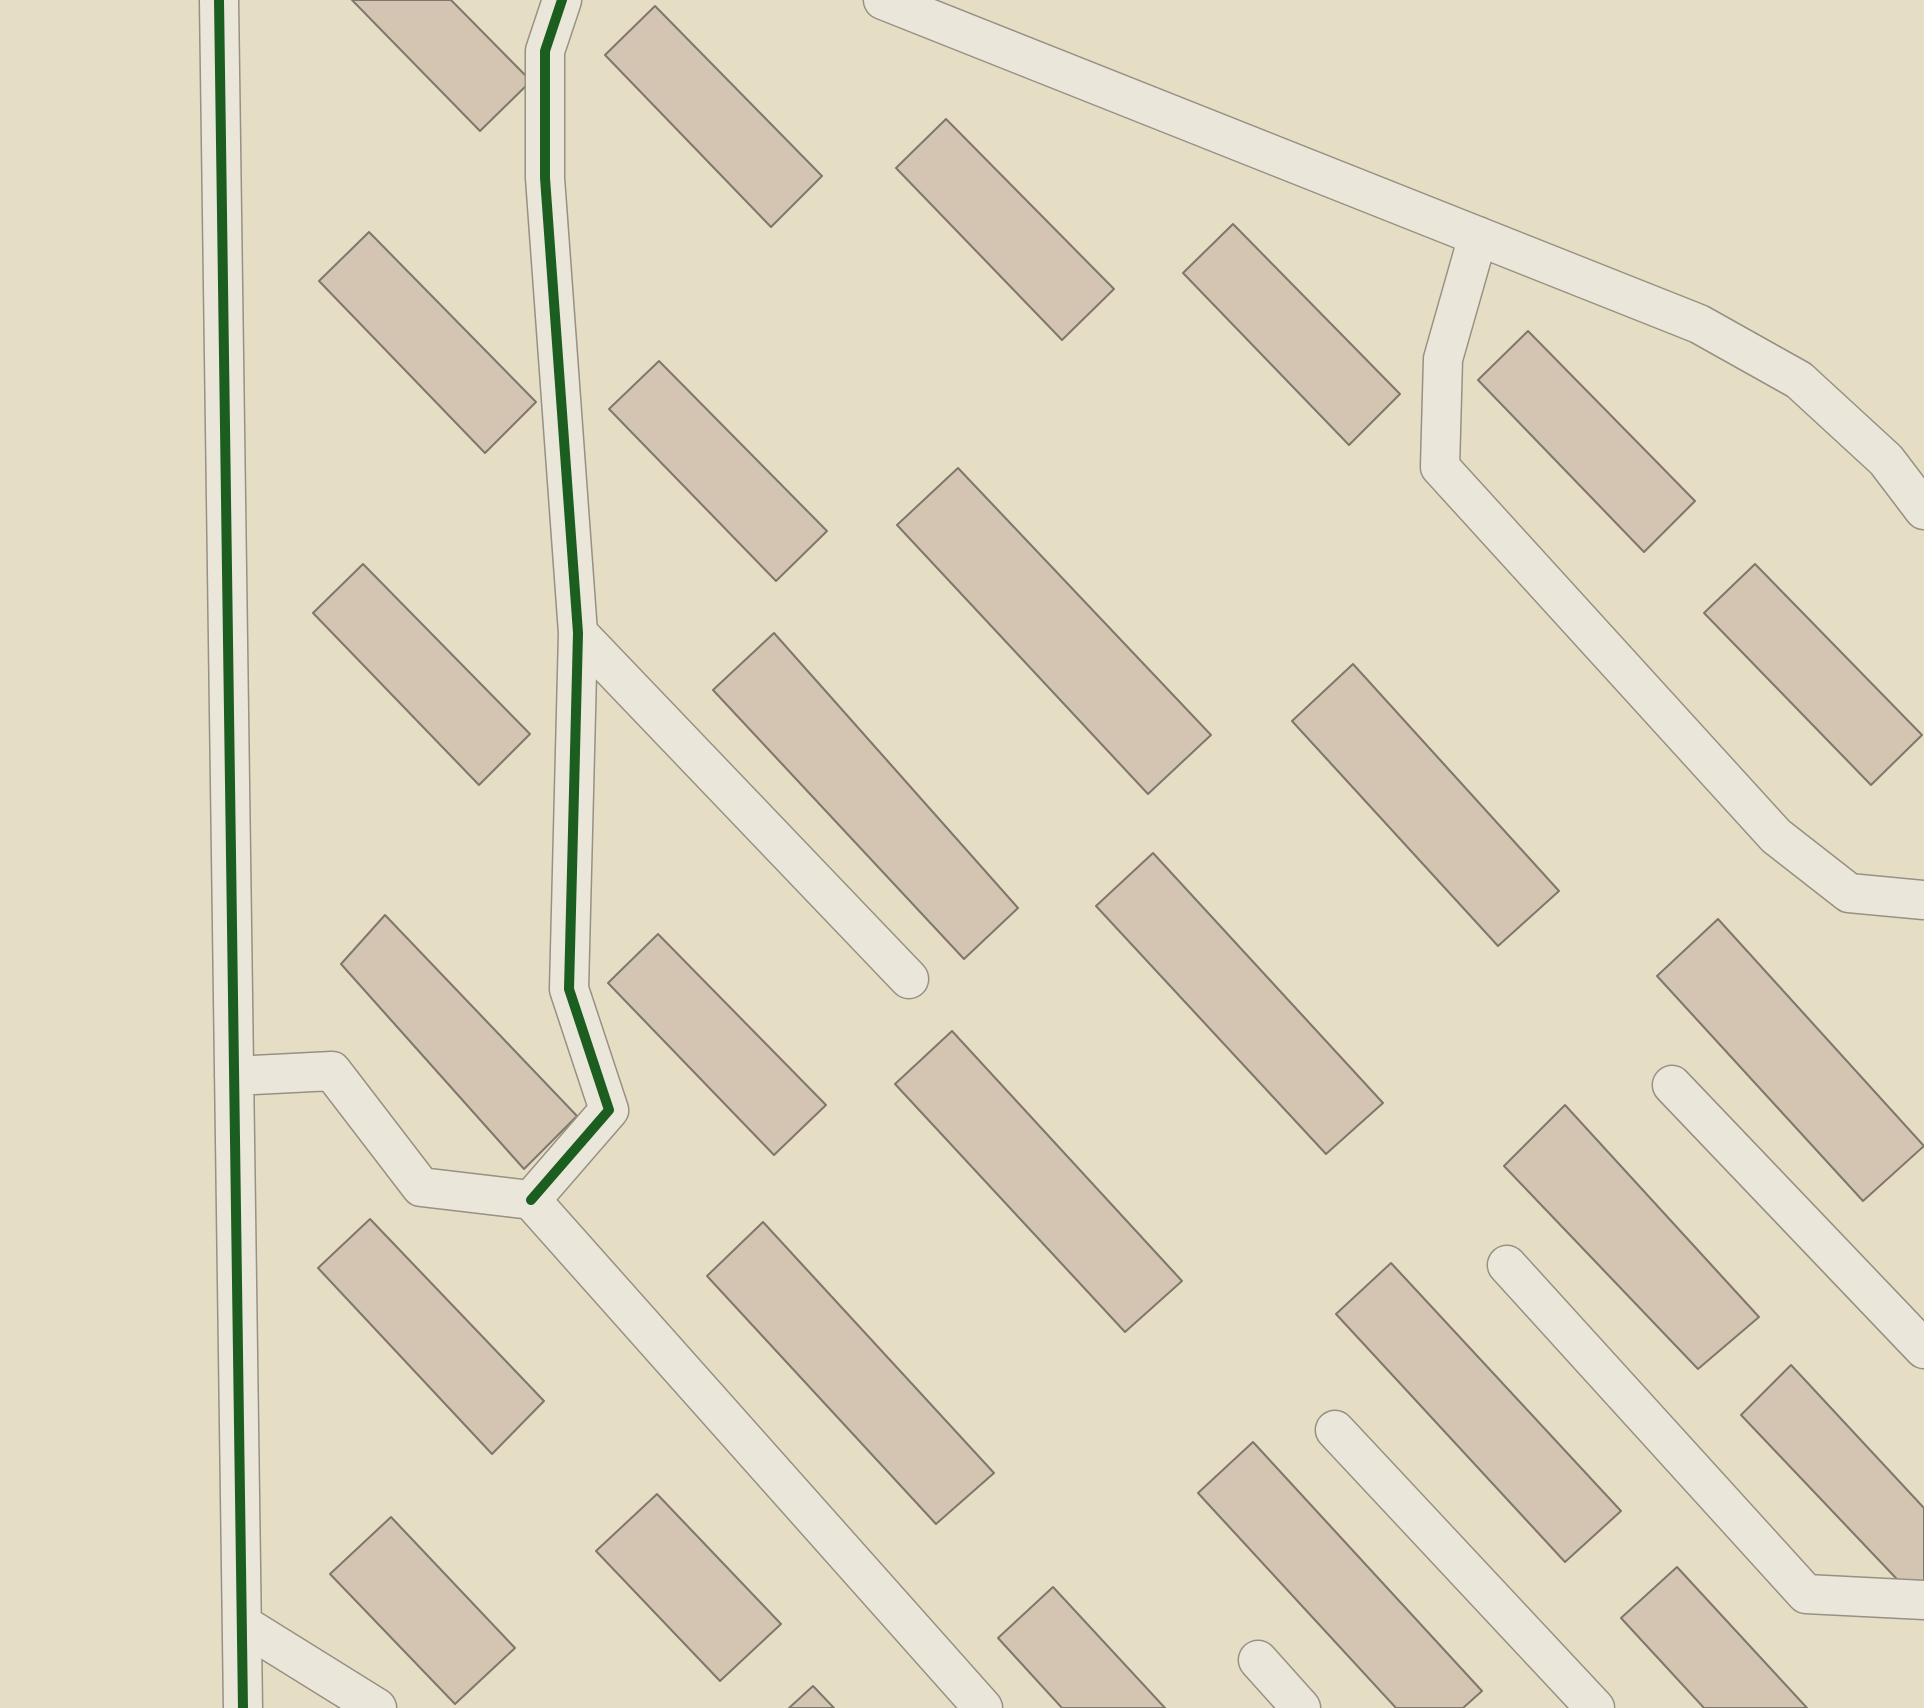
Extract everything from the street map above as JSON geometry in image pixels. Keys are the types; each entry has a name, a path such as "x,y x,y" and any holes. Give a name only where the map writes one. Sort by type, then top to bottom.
{"street":[{"path":"219,0 243,1708"},
{"path":"531,1200 609,1110 569,989 578,633 545,178 545,51 562,0"},
{"path":"883,0 1699,324 1799,380 1886,460 1924,510"},
{"path":"1478,236 1443,359 1440,467 1776,836 1849,893 1924,900"},
{"path":"578,633 909,979"},
{"path":"234,1076 332,1071 421,1187 531,1200 983,1708"},
{"path":"1672,1085 1924,1349"},
{"path":"1507,1265 1806,1594 1924,1600"},
{"path":"1335,1430 1595,1708"},
{"path":"242,1624 377,1708"},
{"path":"1258,1660 1301,1708"}],"building":[{"path":"352,0 451,0 531,81 480,131"},
{"path":"655,6 822,176 771,227 605,55"},
{"path":"946,119 1114,289 1062,340 896,168"},
{"path":"1233,224 1400,394 1349,445 1183,273"},
{"path":"369,232 536,402 485,453 319,281"},
{"path":"1528,331 1695,501 1644,552 1478,380"},
{"path":"659,361 827,531 776,581 609,409"},
{"path":"958,468 1211,735 1148,794 897,525"},
{"path":"363,564 530,734 479,785 313,613"},
{"path":"1755,564 1922,735 1871,785 1704,613"},
{"path":"774,633 1018,908 964,959 713,690"},
{"path":"1353,664 1559,891 1498,946 1292,721"},
{"path":"1153,853 1383,1103 1326,1154 1096,906"},
{"path":"385,915 577,1116 524,1169 341,964"},
{"path":"1718,919 1924,1146 1863,1201 1657,976"},
{"path":"658,934 826,1105 774,1155 608,983"},
{"path":"952,1031 1182,1281 1125,1332 895,1084"},
{"path":"1565,1105 1759,1317 1698,1369 1504,1166"},
{"path":"370,1219 544,1401 492,1454 318,1268"},
{"path":"763,1222 994,1473 936,1524 707,1276"},
{"path":"1391,1263 1621,1511 1565,1562 1336,1314"},
{"path":"1791,1365 1924,1508 1924,1586 1912,1595 1741,1415"},
{"path":"1253,1442 1482,1691 1463,1708 1396,1708 1198,1493"},
{"path":"657,1494 781,1624 720,1681 596,1551"},
{"path":"391,1517 515,1648 455,1704 330,1574"},
{"path":"1677,1567 1807,1708 1704,1708 1621,1618"},
{"path":"1053,1587 1165,1708 1062,1708 998,1638"},
{"path":"813,1686 834,1708 789,1708"}],"cycle path":[{"path":"219,0 243,1708"},
{"path":"531,1200 609,1110 569,989 578,633 545,178 545,51 562,0"}]}
